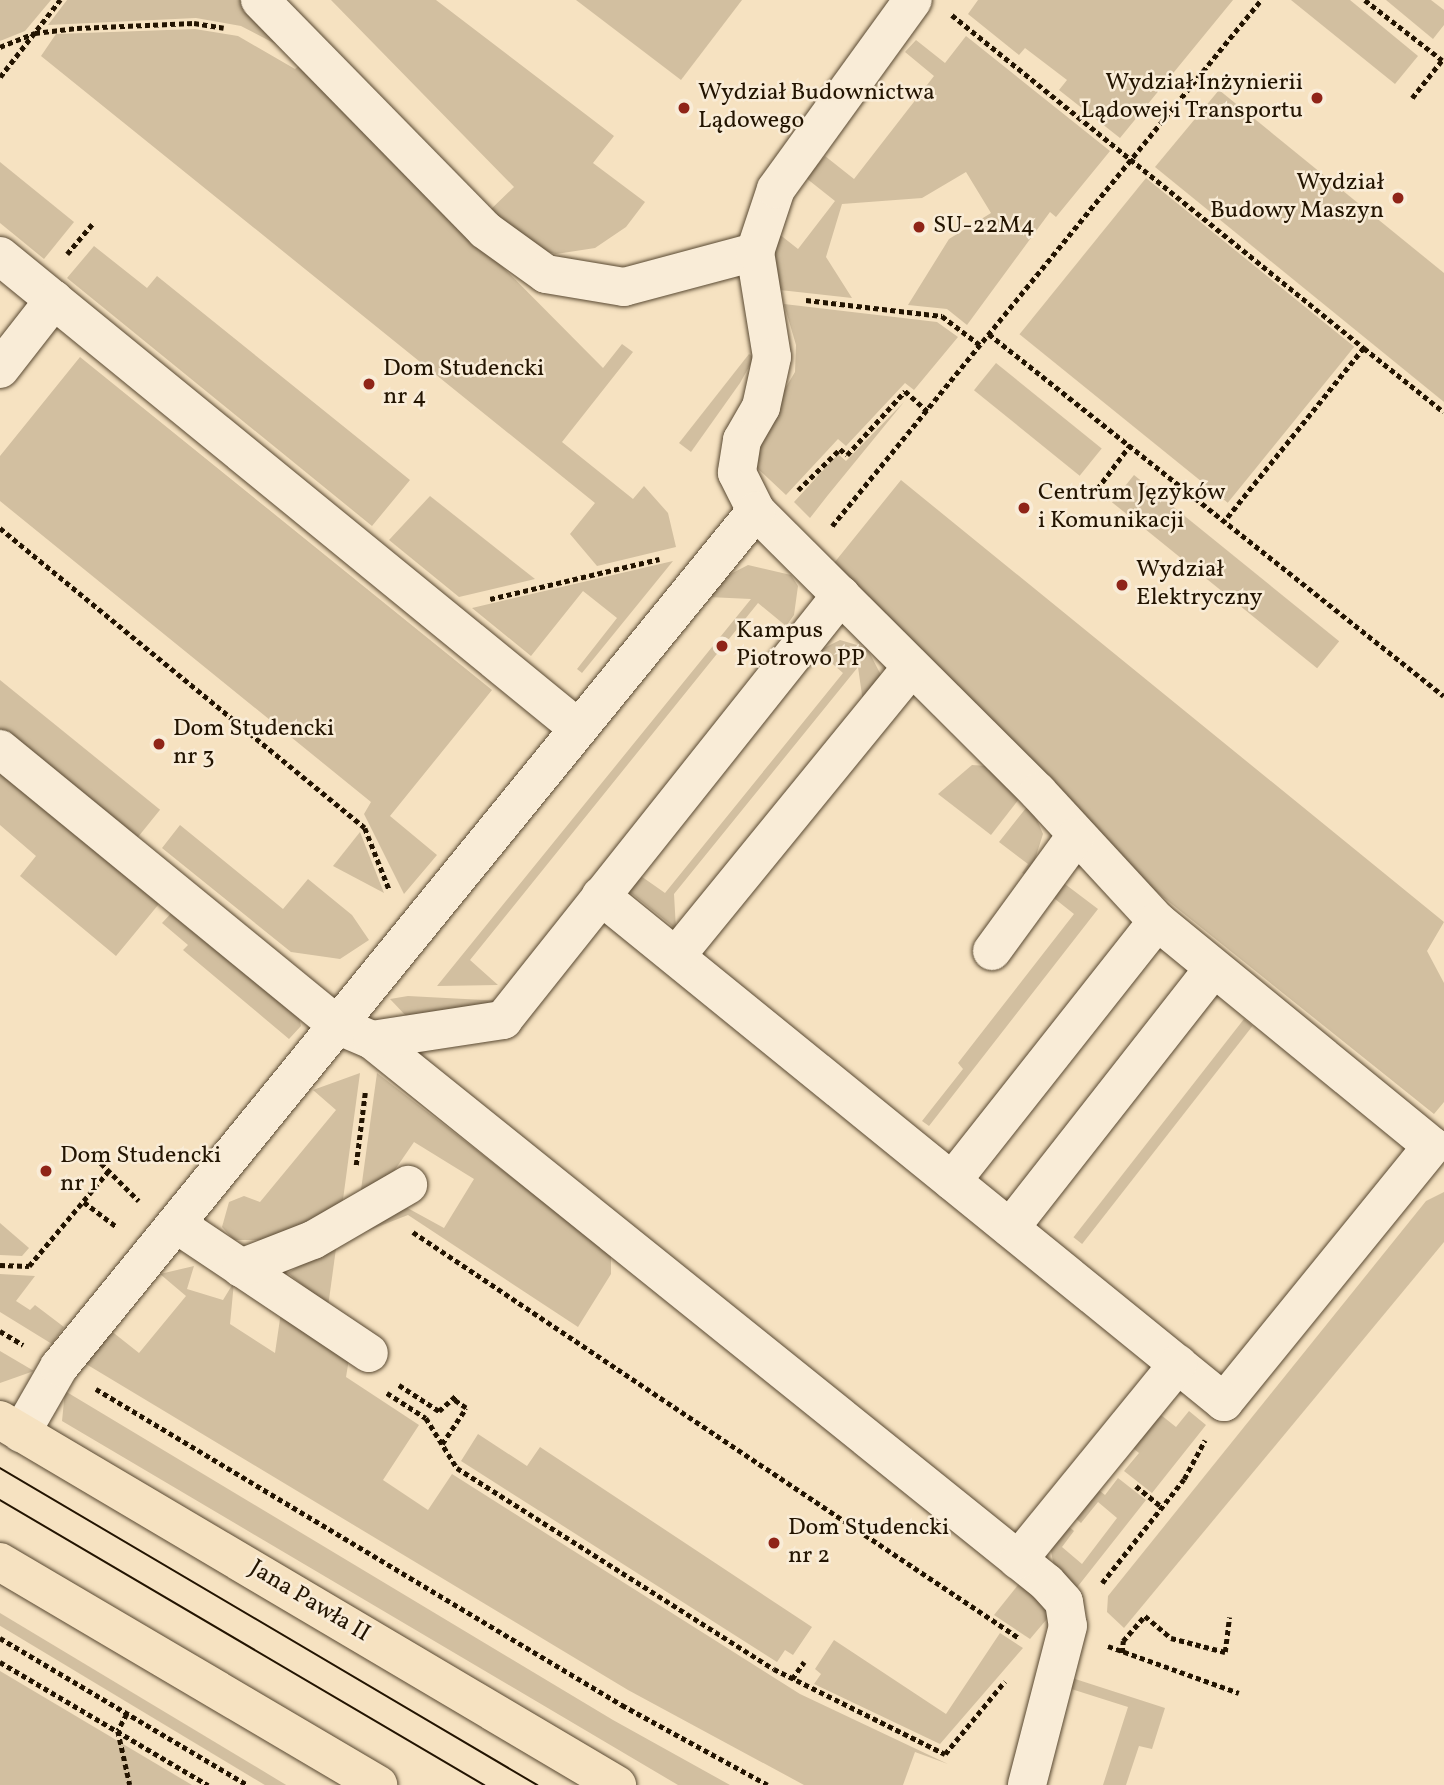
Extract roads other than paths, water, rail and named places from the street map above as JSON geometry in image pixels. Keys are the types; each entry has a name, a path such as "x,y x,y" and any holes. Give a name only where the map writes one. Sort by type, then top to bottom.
{"main road":[{"name":"Jana Pawła II","path":"11,1426 617,1785"},
{"path":"0,1562 378,1785"}],"lane":[{"path":"260,0 485,230 546,274 624,287 755,252"},
{"path":"601,896 1224,1402 1432,1146 1157,921 761,516 737,473 741,440 770,380 770,330 760,295 755,252 761,220 795,157 928,4"},
{"path":"0,256 56,282 578,728"},
{"path":"0,369 56,282"},
{"path":"11,1426 59,1367 163,1218 356,1033 407,941 730,543 761,516"},
{"path":"356,1033 503,1020 841,595"},
{"path":"676,956 911,668"},
{"path":"0,749 1018,1560 1064,1602 1068,1626 1027,1785"},
{"path":"992,951 1075,837"},
{"path":"952,1181 1157,921"},
{"path":"1010,1228 1214,968"},
{"path":"241,1268 313,1240 408,1185"},
{"path":"163,1218 241,1268 366,1357"},
{"path":"1018,1560 1178,1363"}],"tram line":[{"path":"0,1468 537,1785"},
{"path":"0,1500 484,1785"}],"place":[{"name":"Wydział Inżynierii Lądowej i Transportu","path":"1317,98"},
{"name":"Wydział Budownictwa Lądowego","path":"684,108"},
{"name":"Wydział Budowy Maszyn","path":"1398,198"},
{"name":"SU-22M4","path":"919,227"},
{"name":"Dom Studencki nr 4","path":"369,384"},
{"name":"Centrum Języków i Komunikacji","path":"1024,508"},
{"name":"Wydział Elektryczny","path":"1122,585"},
{"name":"Kampus Piotrowo PP","path":"722,646"},
{"name":"Dom Studencki nr 3","path":"159,744"},
{"name":"Dom Studencki nr 1","path":"46,1171"},
{"name":"Dom Studencki nr 2","path":"774,1543"}]}
